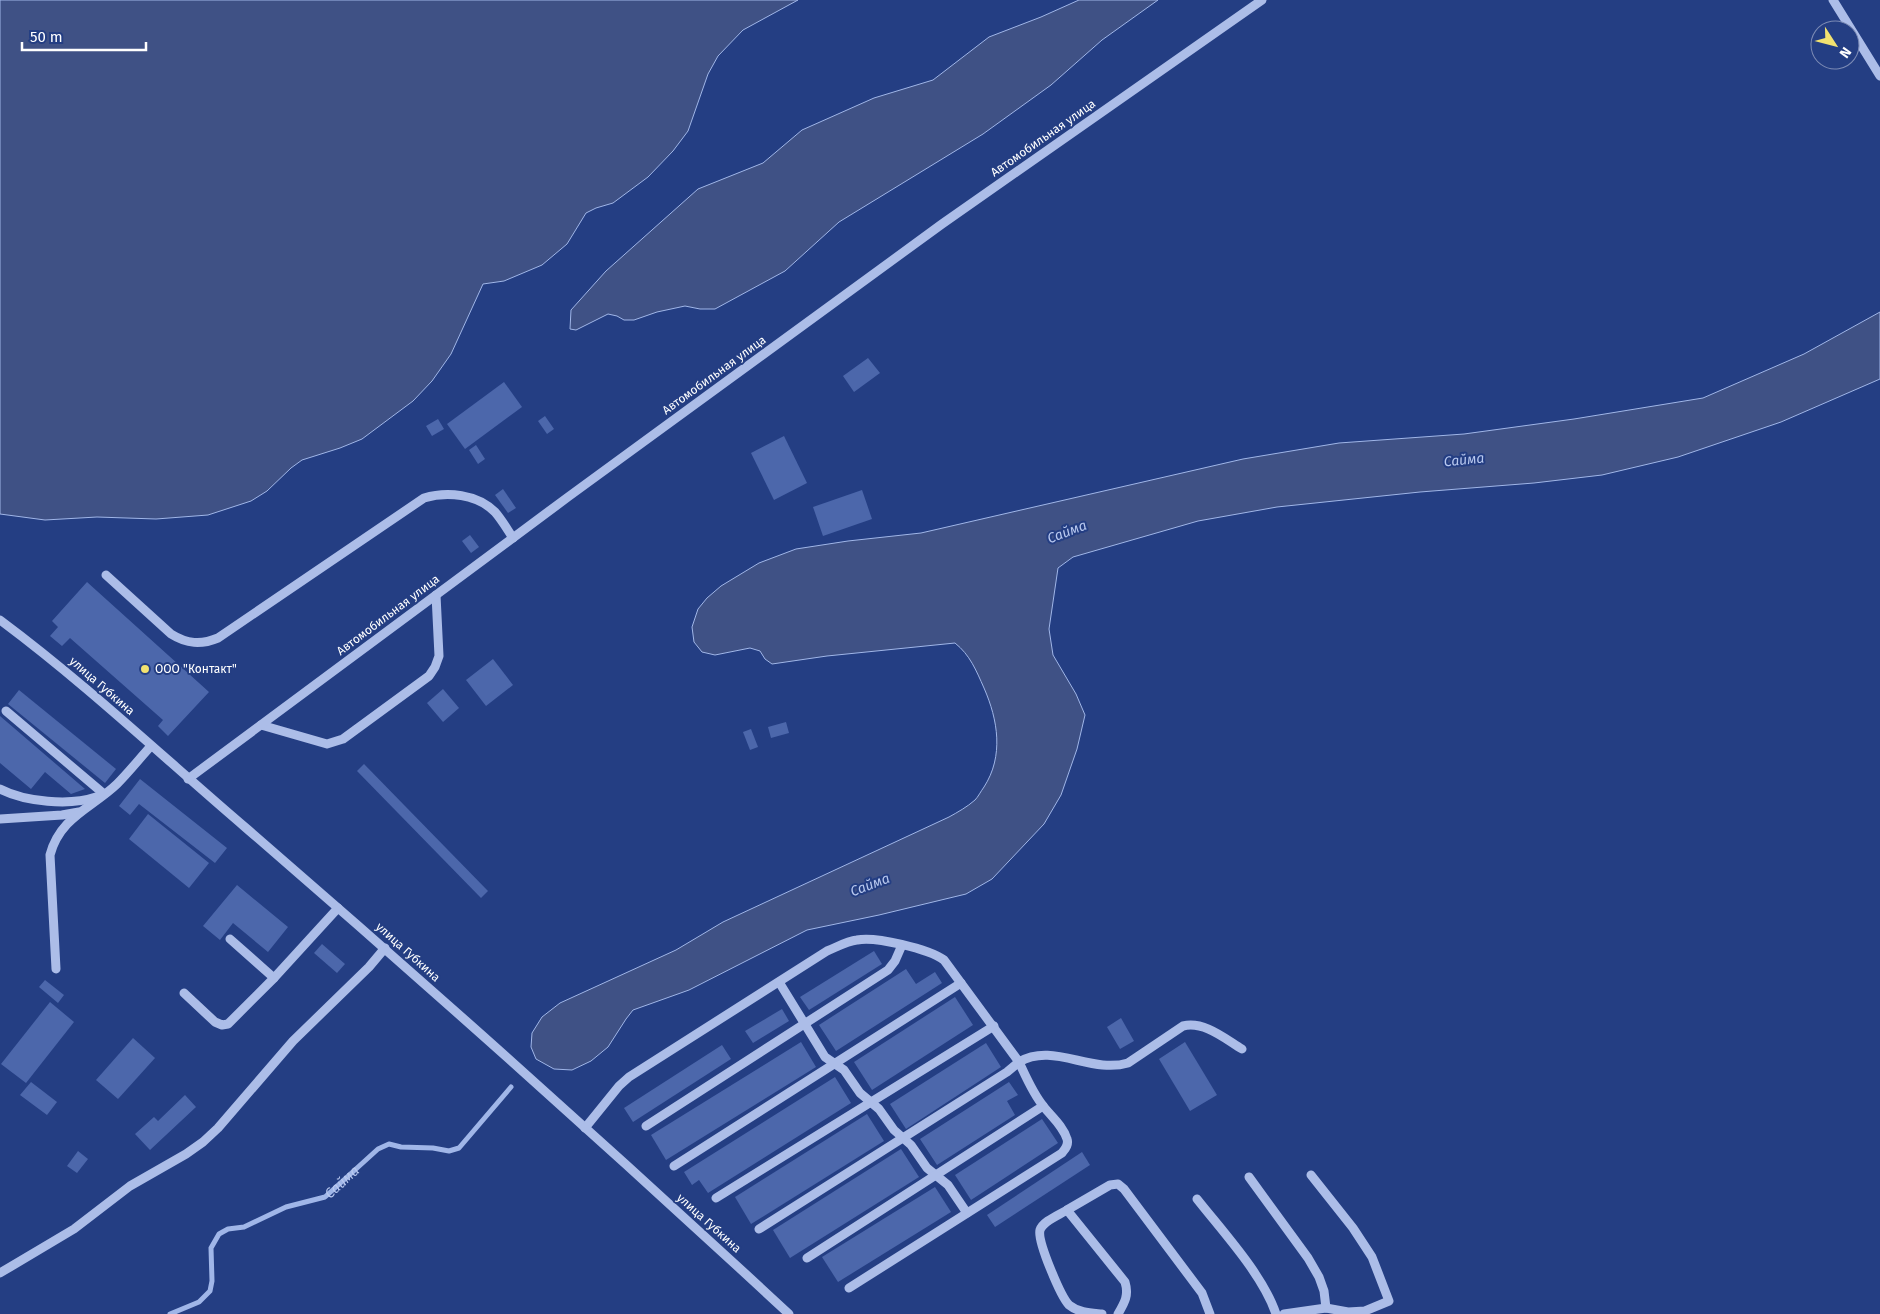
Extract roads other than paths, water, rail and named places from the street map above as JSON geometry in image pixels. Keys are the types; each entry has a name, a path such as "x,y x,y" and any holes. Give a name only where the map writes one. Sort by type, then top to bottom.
{"street":[{"name":"Автомобильная улица","path":"188,779 942,224 1262,0"},
{"path":"1833,0 1880,76"},
{"path":"106,575 171,634 180,640 194,644 206,643 218,638 424,498 447,494 475,499 494,512 513,538"},
{"path":"261,725 327,744 335,742 429,676 439,656 436,595"},
{"name":"улица Губкина","path":"0,620 80,683 188,779 385,948 789,1314"},
{"path":"6,711 104,794"},
{"path":"56,969 50,855 52,846 60,833 79,812 118,784 151,746"},
{"path":"0,789 24,798 44,800 81,800 104,794"},
{"path":"0,820 79,812"},
{"path":"184,993 215,1022 222,1025 228,1024 274,978 338,908"},
{"path":"230,939 274,978"},
{"path":"585,1128 618,1086 629,1077 827,951 856,940 869,939 936,954 944,960 961,982 1019,1062 1026,1080 1043,1106 1057,1121 1067,1139 1066,1148 1062,1153 849,1288"},
{"path":"646,1126 888,970 895,961 902,946"},
{"path":"0,1273 74,1229 130,1186 186,1154 203,1142 218,1128 322,1010 370,967 385,948"},
{"path":"779,982 825,1057 844,1070 860,1093 879,1109 894,1130 911,1145 927,1168 948,1185 967,1213"},
{"path":"674,1166 961,982"},
{"path":"760,1229 1008,1072 1029,1056 1039,1054 1108,1066 1120,1065 1128,1063 1183,1026 1193,1024 1201,1026 1242,1049"},
{"path":"716,1198 994,1026"},
{"path":"807,1258 1043,1106"},
{"path":"1284,1314 1326,1308 1348,1312 1365,1311 1389,1301 1372,1257 1353,1228 1311,1175"},
{"path":"1249,1177 1308,1258 1319,1277 1324,1291 1326,1308"},
{"path":"1102,1314 1083,1312 1069,1304 1058,1288 1039,1234 1040,1229 1045,1223 1110,1186 1118,1184 1124,1189 1202,1293 1210,1314"},
{"path":"1197,1199 1260,1281 1271,1300 1276,1314"},
{"path":"1067,1210 1125,1282 1128,1292 1118,1314"}],"water":[{"path":"0,0 798,0 743,30 718,56 708,74 688,131 673,151 648,177 613,203 586,213 567,244 542,265 504,281 483,284 451,354 432,381 413,401 362,439 302,460 267,491 251,501 208,515 156,519 97,517 45,520 0,514"},
{"path":"1079,0 1158,0 1102,40 1051,85 983,134 839,222 785,271 715,309 685,306 657,312 634,320 624,320 608,314 576,330 570,329 571,310 606,271 698,189 763,163 802,130 874,98 933,80 989,37"},
{"path":"1880,312 1880,379 1781,422 1678,457 1602,475 1277,507 1198,521 1073,557 1058,568 1049,629 1053,655 1076,694 1085,715 1077,749 1061,795 1044,824 992,879 966,894 807,930 689,990 633,1010 608,1047 591,1061 572,1070 554,1069 536,1059 531,1047 532,1033 542,1017 560,1003 676,950 723,922 949,817 975,800 990,775 994,763 997,738 993,713 975,669 969,658 955,643 827,656 772,664 765,659 760,651 750,648 715,655 702,652 694,642 692,627 698,609 721,586 759,563 796,549 921,533 1243,459 1339,443 1464,434 1574,419 1703,398 1804,354"}],"waterway":[{"name":"Сайма","path":"170,1314 199,1302 210,1291 212,1281 211,1248 219,1234 228,1229 244,1227 286,1207 325,1197 378,1149 389,1144 401,1147 433,1148 449,1151 459,1148 511,1087"}],"place":[{"name":"ООО \"Контакт\"","path":"145,669"}]}
